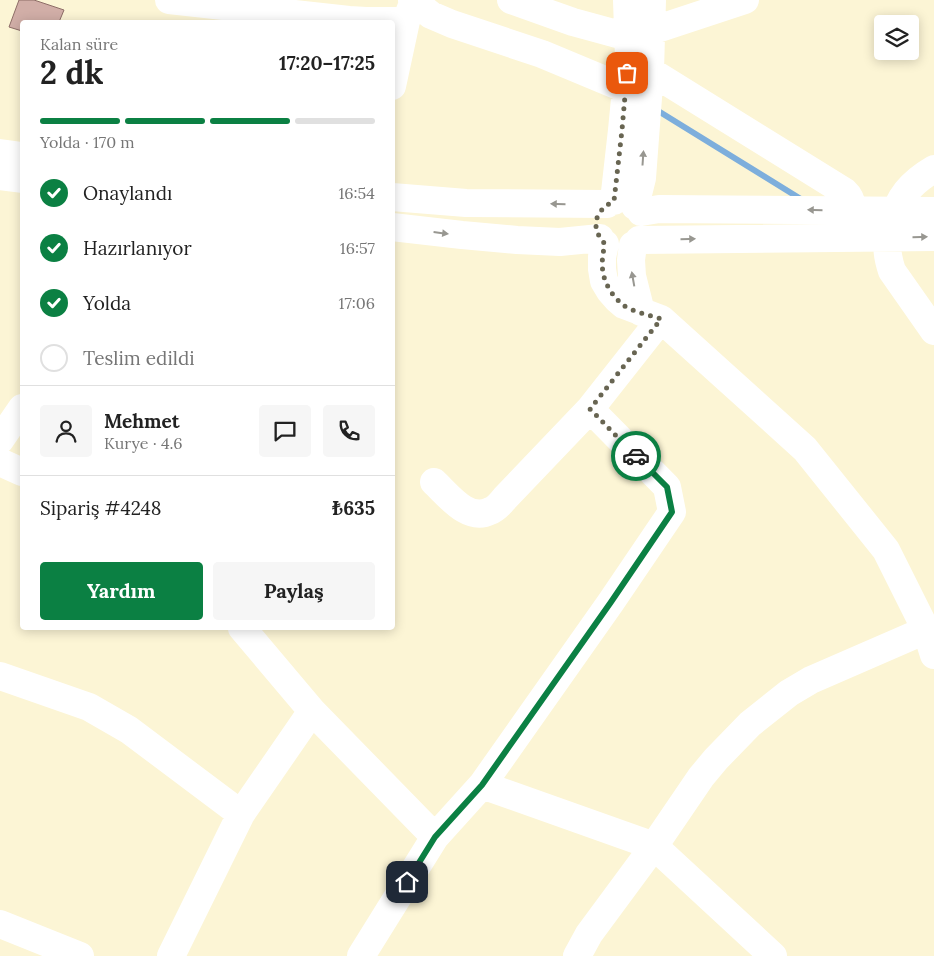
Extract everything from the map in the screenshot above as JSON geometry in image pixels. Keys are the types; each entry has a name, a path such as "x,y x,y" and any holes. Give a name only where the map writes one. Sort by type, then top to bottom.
{"street":[{"path":"169,0 349,20"},
{"path":"511,0 573,22 639,49 845,192 851,200 852,238"},
{"path":"627,0 639,49 642,178 624,206 601,210 597,216 596,224 596,231 602,241 611,248 619,249 626,248 636,242 643,234 644,226 624,206 622,130 626,89 639,49 652,0"},
{"path":"639,49 745,0"},
{"path":"377,20 410,8 542,54 626,89"},
{"path":"395,73 410,8"},
{"path":"0,152 20,156"},
{"path":"934,170 919,178 908,190 895,210 887,249 892,271 934,331"},
{"path":"0,176 20,179"},
{"path":"395,197 466,203 624,206 659,209 934,211"},
{"path":"395,227 462,236 517,240 602,241"},
{"path":"636,242 934,236"},
{"path":"577,956 589,934 701,778 716,759 750,724 789,693 810,680 930,642 886,550 805,449 674,330 651,316 624,306 610,291 604,280 602,269 602,241"},
{"path":"636,242 631,260 632,276 651,316"},
{"path":"434,482 466,511 474,514 483,514 496,508 590,409 651,316"},
{"path":"361,956 435,837 482,785 672,512 667,487 590,409"},
{"path":"0,462 20,471"},
{"path":"244,630 312,711 435,837"},
{"path":"0,676 89,707 129,730 241,814"},
{"path":"171,956 241,814 312,711"},
{"path":"482,785 654,846 773,956"},
{"path":"0,924 80,956"}],"building":[{"path":"19,0 34,0 64,10 60,20 20,20 20,30 9,27"}],"waterway":[{"path":"655,109 804,201"}],"way so far":[{"path":"627,73 614,201 607,204 597,216 596,231 605,244 602,256 602,269 604,280 610,291 624,306 661,319 590,409 636,456"}],"route":[{"path":"407,882 435,837 482,785 672,512 667,487 636,456"}]}
